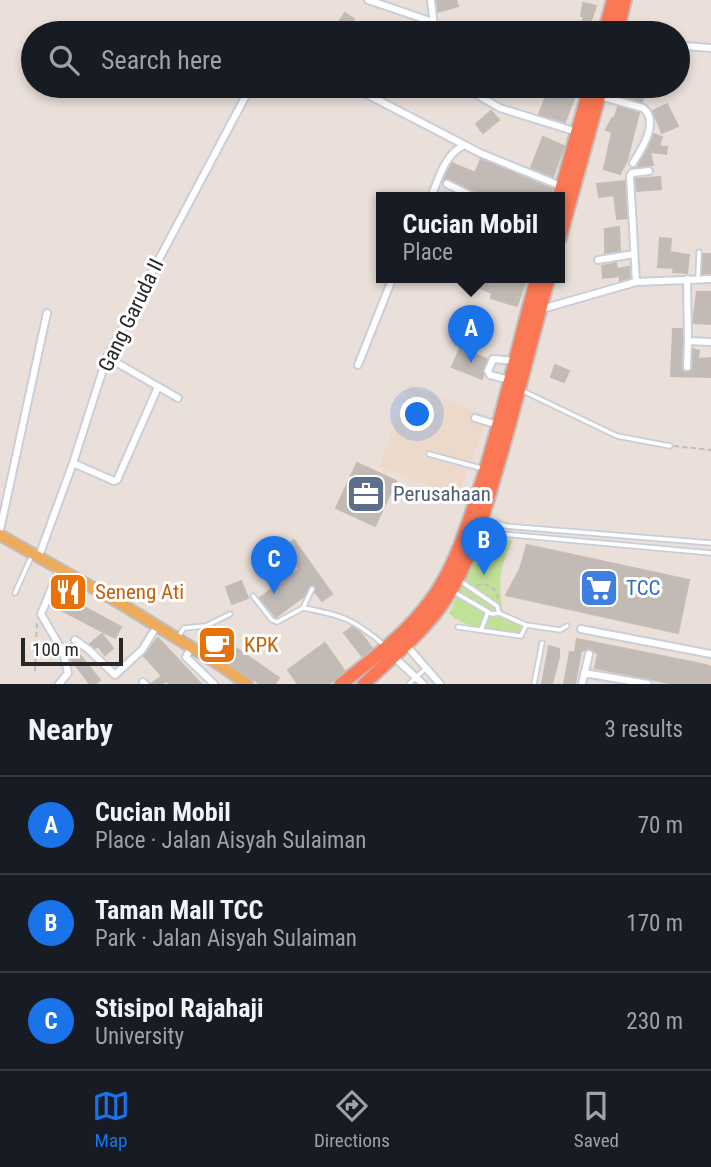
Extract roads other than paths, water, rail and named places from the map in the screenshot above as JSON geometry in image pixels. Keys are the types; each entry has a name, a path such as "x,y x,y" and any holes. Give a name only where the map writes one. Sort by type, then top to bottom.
{"highway":[{"path":"607,21 613,0"},
{"path":"620,21 625,0"},
{"path":"561,192 577,132 593,98"},
{"path":"565,218 595,98"},
{"path":"364,684 431,601 461,542 491,464 514,384 514,361 535,283"},
{"path":"341,684 390,652 406,645 443,604 455,585 480,525 498,425 547,283"}],"main road":[{"path":"0,533 211,659 247,684"}],"street":[{"path":"368,0 430,21"},
{"path":"431,1 433,21"},
{"path":"690,46 711,48"},
{"name":"Gang Garuda II","path":"36,555 73,463 107,357 244,98"},
{"path":"374,98 561,192"},
{"path":"483,98 500,108 577,132"},
{"path":"619,98 643,108 650,115 649,130 633,163"},
{"path":"433,192 449,157 465,145"},
{"path":"636,282 630,176 632,173 649,171"},
{"path":"447,184 455,192"},
{"path":"598,260 634,254"},
{"path":"687,279 687,367"},
{"path":"540,310 636,282 711,279"},
{"path":"358,365 391,283"},
{"path":"0,533 47,313"},
{"path":"688,341 711,342"},
{"path":"107,357 178,398"},
{"path":"514,361 493,359 488,370 490,375 514,384"},
{"path":"73,463 117,480 158,387"},
{"path":"475,418 498,425"},
{"path":"58,684 68,673 67,663 41,614 60,568"},
{"path":"75,640 115,675 142,650 157,626"},
{"path":"581,629 711,654"},
{"path":"406,645 440,684"},
{"path":"191,647 186,657 214,684"},
{"path":"390,652 423,684"},
{"path":"582,684 589,654"},
{"path":"204,672 211,659"},
{"path":"584,673 648,684"}],"lane":[{"path":"698,279 699,252"},
{"path":"514,384 610,433 631,440 670,446"},
{"path":"429,454 491,464"},
{"path":"480,525 711,543"},
{"path":"480,525 591,543 711,553"},
{"path":"591,543 592,534"},
{"path":"680,541 680,550"},
{"path":"15,593 36,555"},
{"path":"455,585 471,589 494,603 499,613"},
{"path":"455,585 492,614 499,613 526,625 562,630 567,626"},
{"path":"253,596 277,622 303,608 312,589"},
{"path":"303,608 336,614 351,620 390,652"},
{"path":"481,630 488,612"},
{"path":"177,639 184,628 206,626 230,614"},
{"path":"458,627 521,636 526,625"},
{"path":"534,684 542,643"},
{"path":"409,684 426,668"}],"place":[{"name":"Cucian Mobil","path":"471,363"},
{"name":"Perusahaan","path":"366,494"},
{"name":"Taman Mall TCC","path":"484,575"},
{"name":"TCC","path":"599,588"},
{"name":"Seneng Ati","path":"68,592"},
{"name":"Stisipol Rajahaji","path":"274,594"},
{"name":"KPK","path":"217,645"}]}
